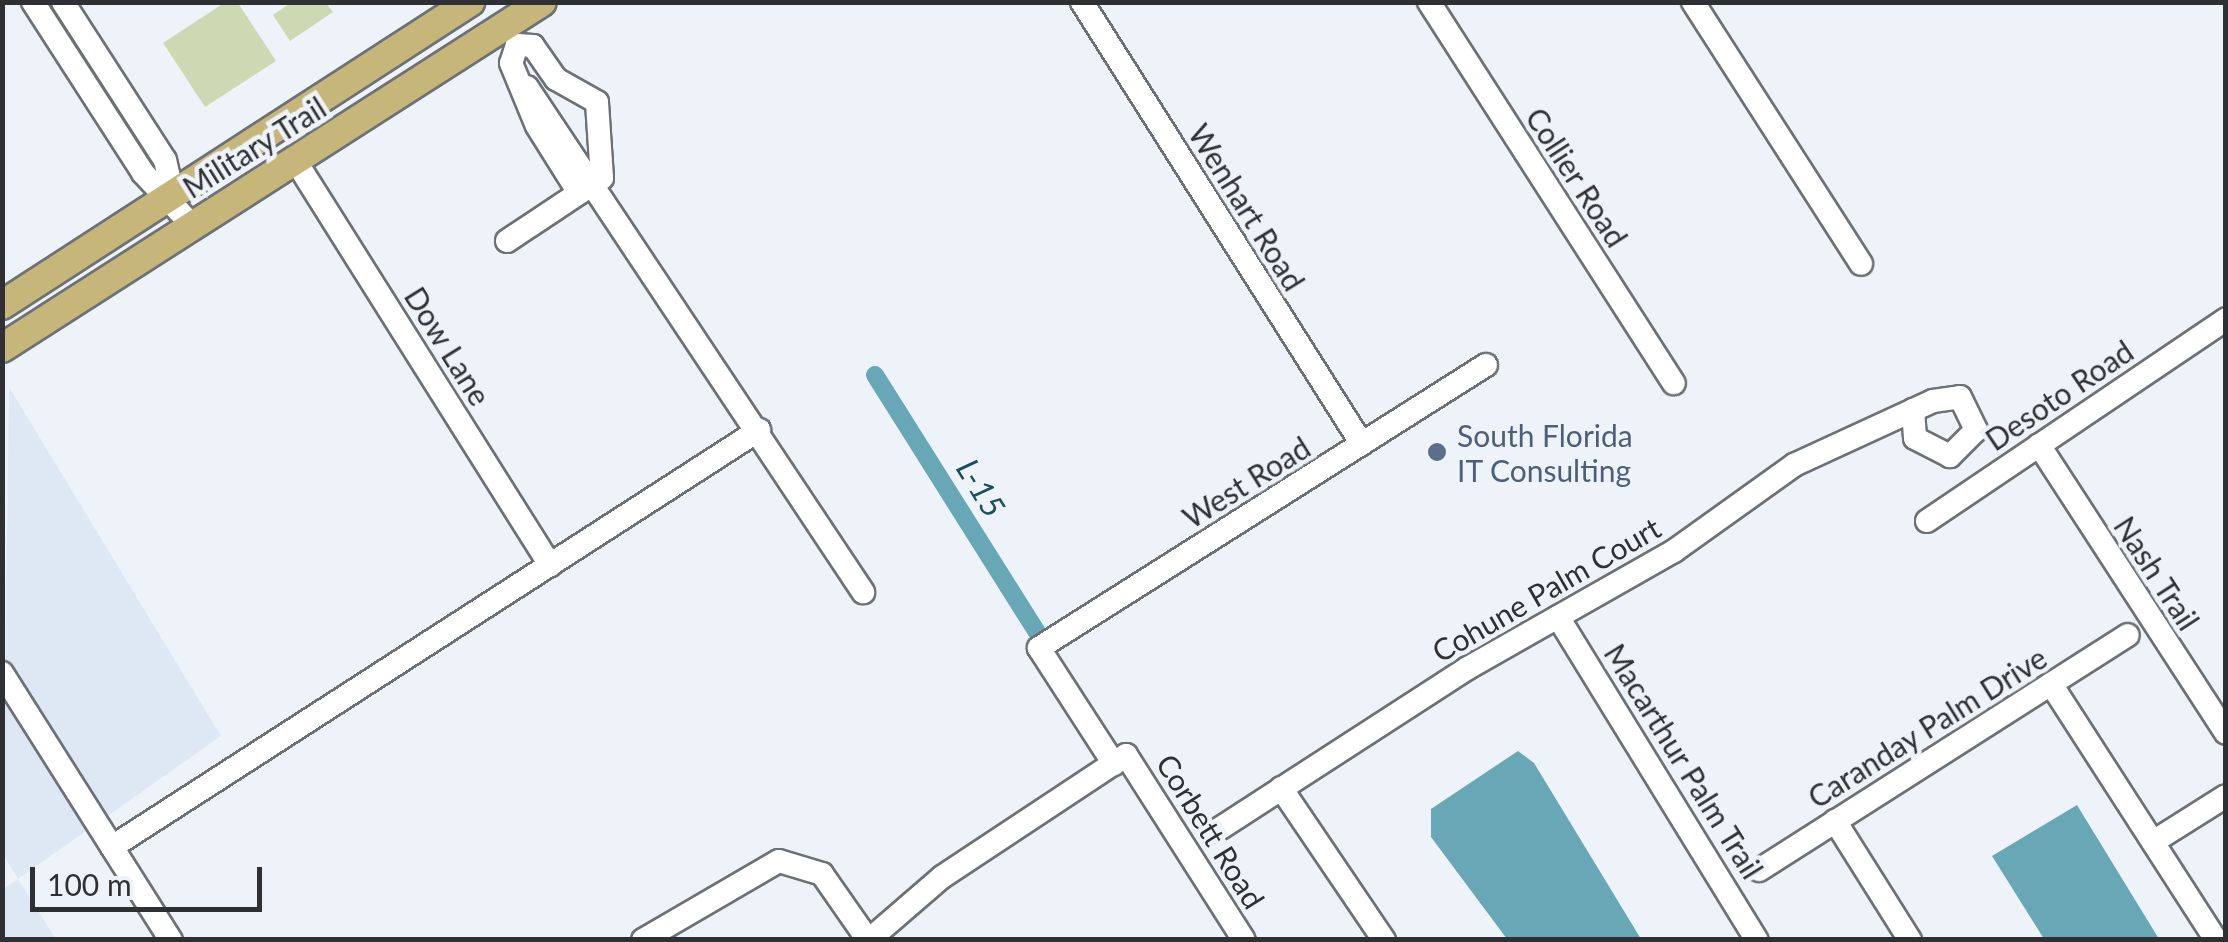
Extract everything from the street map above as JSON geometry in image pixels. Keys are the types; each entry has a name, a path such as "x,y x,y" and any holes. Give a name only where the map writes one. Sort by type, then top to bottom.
{"main road":[{"name":"Military Trail","path":"2,304 470,2"},
{"name":"Military Trail","path":"2,348 295,160 511,36 542,2"}],"street":[{"path":"34,2 144,173 172,195 192,224"},
{"path":"63,2 165,160 172,195"},
{"name":"Wenhart Road","path":"1082,2 1362,444"},
{"name":"Collier Road","path":"1429,2 1674,383"},
{"path":"1693,2 1861,264"},
{"path":"507,241 586,188 602,178 598,102 556,79 533,46 511,36 511,63 563,152 586,188 758,430 862,592"},
{"path":"563,152 602,140"},
{"name":"Dow Lane","path":"295,160 550,565"},
{"name":"Desoto Road","path":"1927,522 2226,319"},
{"name":"West Road","path":"1039,648 1486,365"},
{"name":"Cohune Palm Court","path":"1216,831 1558,617 1674,552 1794,464 1912,410"},
{"path":"112,847 758,430"},
{"name":"Nash Trail","path":"2039,445 2226,732"},
{"name":"Macarthur Palm Trail","path":"1558,617 1757,940"},
{"name":"Caranday Palm Drive","path":"1759,870 2128,635"},
{"name":"Corbett Road","path":"1039,648 1244,940"},
{"path":"2,672 171,940"},
{"path":"2051,684 2216,940"},
{"path":"643,940 779,861 822,874 869,940 942,877 1120,759"},
{"path":"1281,788 1384,940"},
{"path":"2153,842 2226,796"},
{"path":"1835,822 1910,940"}],"shaded area":[{"path":"9,387 221,736 18,879 3,854"},
{"path":"18,879 56,939 3,939 3,889"}],"green space":[{"path":"292,2 326,3 333,12 290,41 273,15"},
{"path":"224,3 238,3 276,61 205,107 163,43"}],"water":[{"path":"1518,751 1534,763 1641,939 1507,939 1431,837 1431,809"},
{"path":"2077,805 2159,939 2044,939 1992,856"}],"waterway":[{"name":"L-15","path":"875,375 1037,632"}],"place":[{"name":"South Florida IT Consulting","path":"1437,452"}]}
